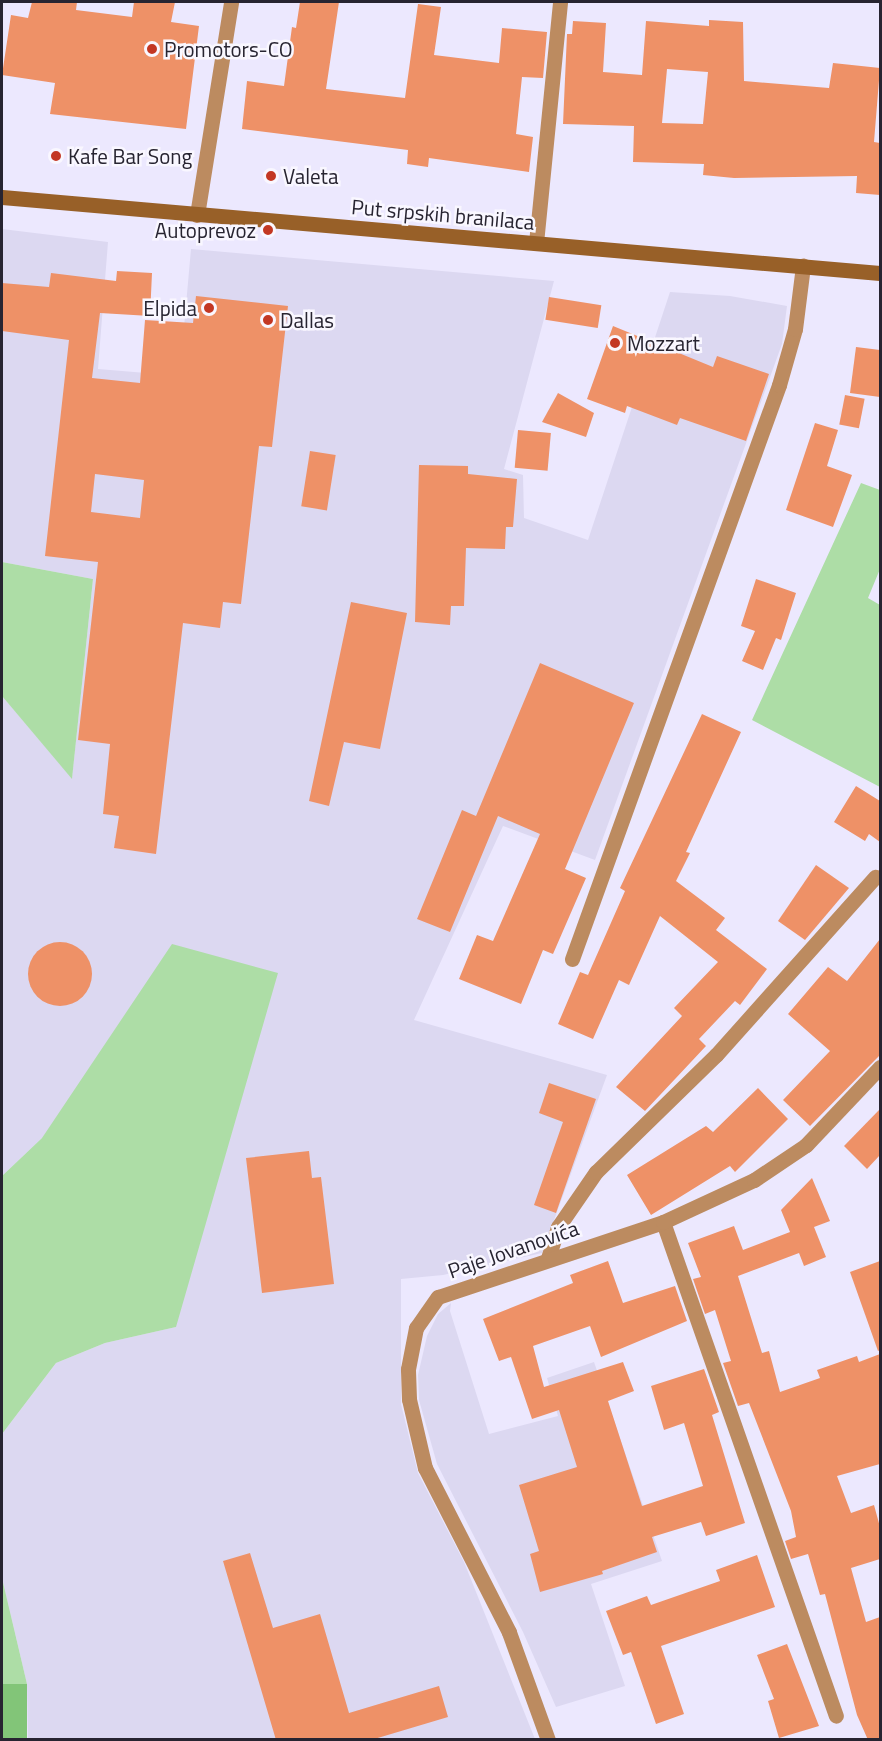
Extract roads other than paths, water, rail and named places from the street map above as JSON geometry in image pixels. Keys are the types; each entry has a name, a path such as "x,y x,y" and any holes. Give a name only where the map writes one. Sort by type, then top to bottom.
{"main road":[{"name":"Put srpskih branilaca","path":"2,197 880,273"}],"street":[{"path":"197,215 231,2"},
{"path":"536,243 560,2"},
{"path":"572,959 779,385 795,329 803,266"},
{"path":"548,1258 558,1227 596,1172 716,1055 875,877"},
{"name":"Paje Jovanovića","path":"548,1740 509,1632 425,1468 409,1399 408,1369 416,1328 438,1297 548,1258 663,1222 754,1180 806,1145 880,1067"},
{"path":"663,1222 836,1716"}],"place":[{"name":"Promotors-CO","path":"152,49"},
{"name":"Kafe Bar Song","path":"56,156"},
{"name":"Valeta","path":"271,176"},
{"name":"Autoprevoz","path":"268,230"},
{"name":"Elpida","path":"209,308"},
{"name":"Dallas","path":"268,320"},
{"name":"Mozzart","path":"615,343"}]}
